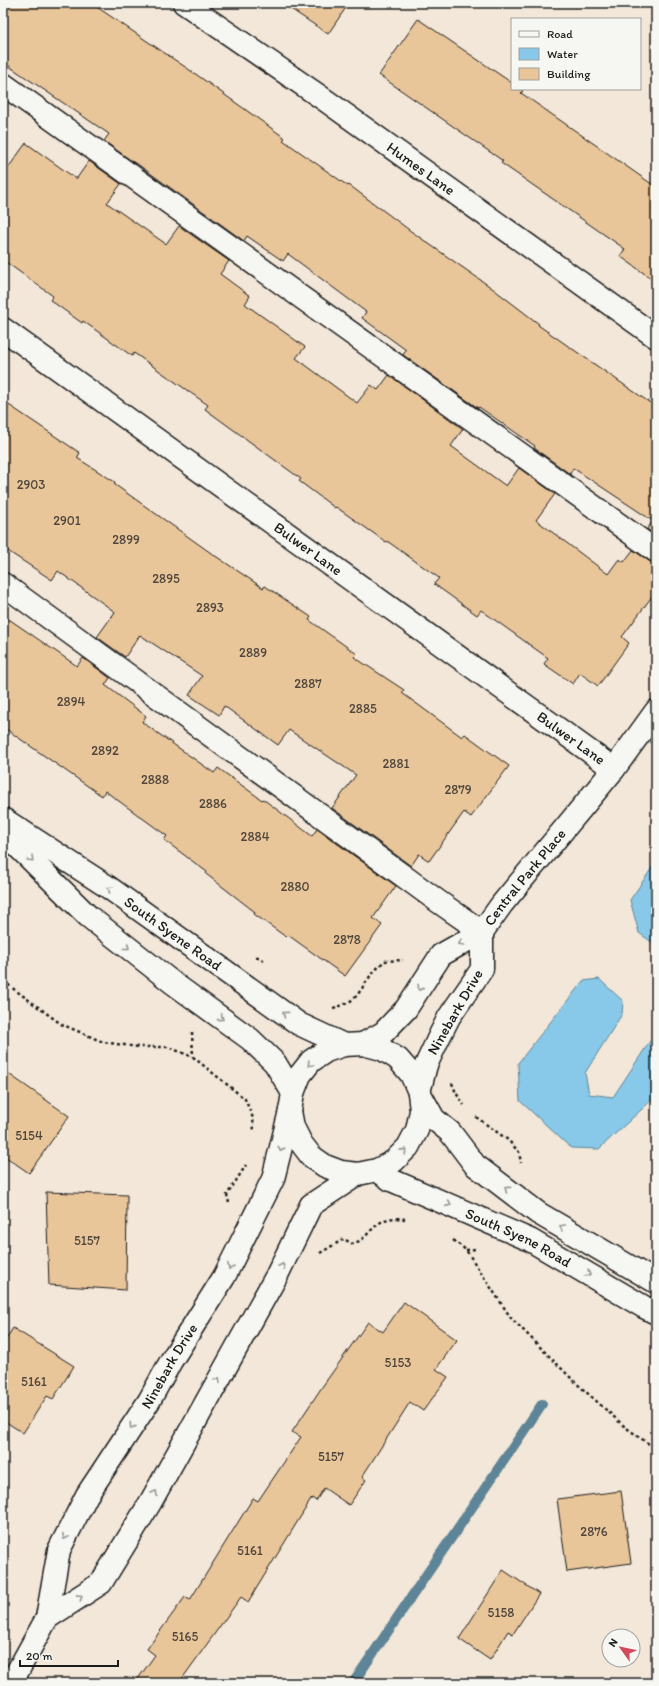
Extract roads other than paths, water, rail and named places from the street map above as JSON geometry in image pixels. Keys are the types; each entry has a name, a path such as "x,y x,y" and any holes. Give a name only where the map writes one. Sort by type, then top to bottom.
{"street":[{"name":"Humes Lane","path":"184,3 326,100 656,337"},
{"path":"3,84 656,551"},
{"name":"Bulwer Lane","path":"3,329 614,768"},
{"path":"3,584 482,932"},
{"name":"Central Park Place","path":"353,1044 383,1033 406,1009 441,955 482,932 502,904 614,768 656,711"},
{"name":"South Syene Road","path":"3,819 108,887 299,1024 353,1044 382,1049 398,1059 411,1074 418,1092 434,1119 450,1132 475,1165 538,1213 656,1282"},
{"name":"South Syene Road","path":"3,832 88,916 173,983 250,1039 275,1063 292,1102 293,1127 301,1143 311,1156 325,1166 336,1170 367,1172 391,1180 530,1240 656,1313"},
{"name":"Ninebark Drive","path":"418,1092 426,1065 440,1035 450,1017 482,969 482,932"},
{"path":"292,1102 300,1075 311,1061 326,1051 353,1044"},
{"name":"South Syene Road","path":"367,1172 394,1161 408,1147 417,1130 421,1111 418,1092"},
{"name":"Ninebark Drive","path":"10,1683 47,1618 59,1550 87,1495 149,1401 171,1362 224,1278 273,1179 292,1102"},
{"name":"Ninebark Drive","path":"47,1618 100,1583 150,1503 273,1282 311,1205 367,1172"}],"water":[{"path":"656,862 656,945 639,933 630,900"},
{"path":"599,979 623,1001 622,1014 585,1073 589,1094 613,1097 656,1032 656,1096 599,1149 571,1148 520,1101 518,1063 583,981"}],"waterway":[{"path":"353,1683 542,1404"}]}
